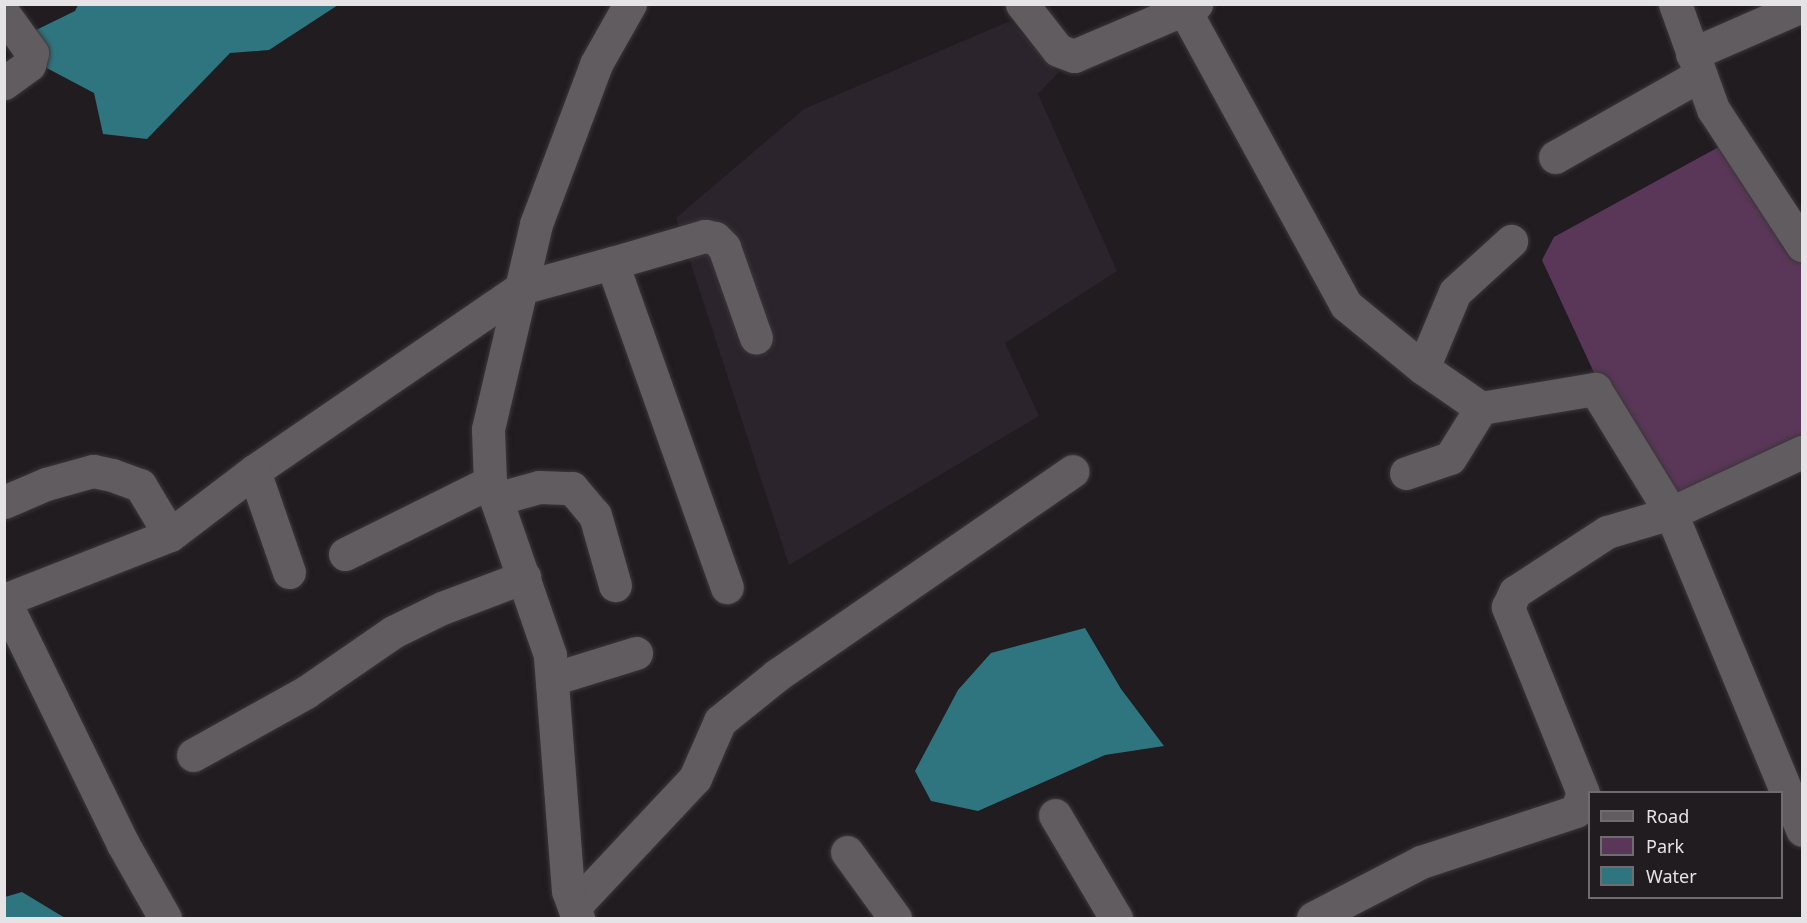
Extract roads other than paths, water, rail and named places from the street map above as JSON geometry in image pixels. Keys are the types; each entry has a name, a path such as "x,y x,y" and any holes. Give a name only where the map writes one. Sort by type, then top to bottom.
{"street":[{"path":"576,915 568,891 550,655 493,490 488,429 536,224 596,64 630,4"},
{"path":"1022,4 1058,50 1074,56 1190,7 1346,305 1423,368 1481,408 1595,389 1671,513 1795,809"},
{"path":"1675,4 1713,109 1803,245"},
{"path":"1555,158 1696,65 1803,6"},
{"path":"4,14 32,53 29,65 4,83"},
{"path":"165,918 123,844 4,600 170,535 254,471 521,288 705,236 715,238 724,247 756,338"},
{"path":"1423,368 1455,292 1510,241"},
{"path":"612,263 727,588"},
{"path":"1406,473 1450,458 1481,408"},
{"path":"1313,918 1422,862 1576,811 1584,806 1583,793 1508,607 1515,592 1607,532 1671,513 1803,452"},
{"path":"4,502 46,484 93,471 140,485 170,535"},
{"path":"254,471 289,572"},
{"path":"576,915 695,778 720,721 777,675 1073,471"},
{"path":"345,554 493,490 539,487 572,488 595,515 615,585"},
{"path":"193,755 306,692 393,632 442,608 524,577"},
{"path":"552,679 636,653"},
{"path":"1054,815 1116,918"},
{"path":"847,852 895,918"}],"water":[{"path":"78,5 338,5 269,50 230,53 147,139 103,134 94,93 41,65 34,31 75,11"},
{"path":"1085,628 1121,689 1164,746 1105,755 978,811 931,801 915,771 958,690 991,653"},
{"path":"22,892 65,918 5,918 5,897"}]}
